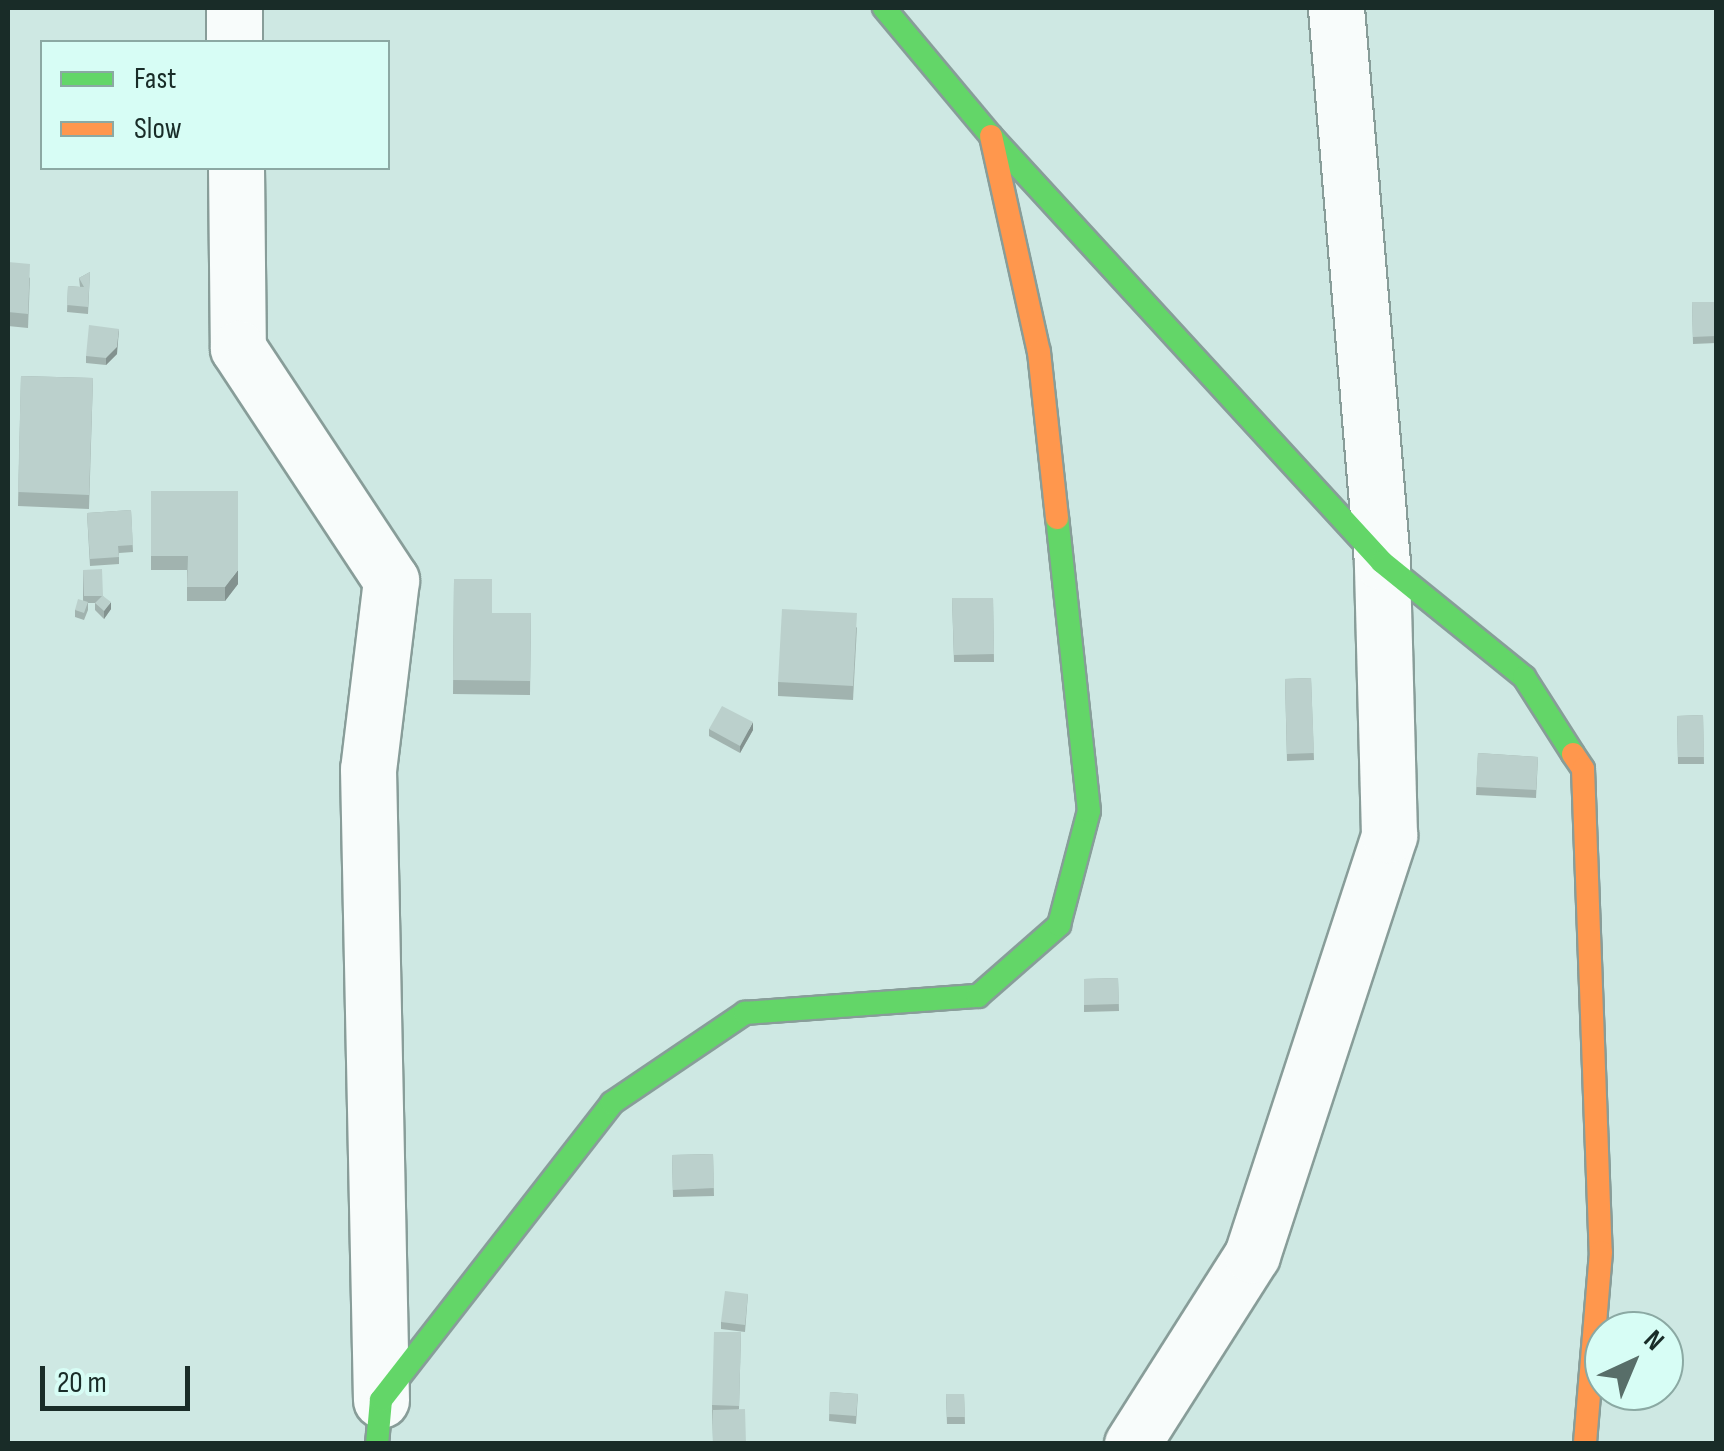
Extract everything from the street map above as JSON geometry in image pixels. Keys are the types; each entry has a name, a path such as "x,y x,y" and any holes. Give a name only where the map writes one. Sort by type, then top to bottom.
{"street":[{"path":"234,8 234,40"},
{"path":"884,8 991,136 1382,562 1524,677 1582,769 1601,1252 1585,1444"},
{"path":"1132,1444 1252,1255 1389,835 1382,562 1336,8"},
{"path":"379,1422 612,1102 745,1013 978,996 1059,925 1089,812 1039,352 991,136"},
{"path":"236,170 238,348 391,580 368,769 379,1422"}],"building":[{"path":"8,262 30,264 28,314 8,312"},
{"path":"90,272 88,307 67,305 68,286 84,287 79,278"},
{"path":"1692,302 1716,302 1716,336 1693,337"},
{"path":"89,325 119,329 117,347 106,358 86,356"},
{"path":"21,376 93,378 89,495 18,492"},
{"path":"151,491 238,491 238,570 225,587 187,587 188,556 151,556"},
{"path":"131,510 133,545 118,546 119,557 90,559 87,513"},
{"path":"102,569 103,596 111,602 104,611 95,603 102,596 84,596 83,570"},
{"path":"454,579 492,579 492,613 531,613 530,681 453,680"},
{"path":"952,598 993,598 994,654 954,655"},
{"path":"78,599 88,602 84,613 75,610"},
{"path":"782,609 857,613 853,686 778,682"},
{"path":"1311,678 1314,753 1287,754 1285,679"},
{"path":"722,706 753,722 740,746 709,729"},
{"path":"1703,715 1704,757 1678,757 1677,716"},
{"path":"1478,753 1538,757 1536,790 1476,787"},
{"path":"1118,978 1119,1004 1084,1005 1084,979"},
{"path":"713,1154 714,1188 673,1190 672,1155"},
{"path":"725,1291 748,1294 745,1325 721,1322"},
{"path":"714,1332 741,1332 739,1406 712,1405"},
{"path":"830,1392 858,1394 856,1416 829,1414"},
{"path":"946,1394 964,1394 965,1417 947,1417"},
{"path":"745,1409 746,1444 713,1444 713,1410"}],"traffic: fast":[{"path":"884,8 991,136 1382,562 1524,677 1573,754"},
{"path":"377,1444 381,1400 612,1103 745,1013 978,996 1059,925 1089,811 1057,518"}],"traffic: slow":[{"path":"991,136 1039,352 1057,518"},
{"path":"1573,754 1583,769 1601,1252 1585,1444"}]}
